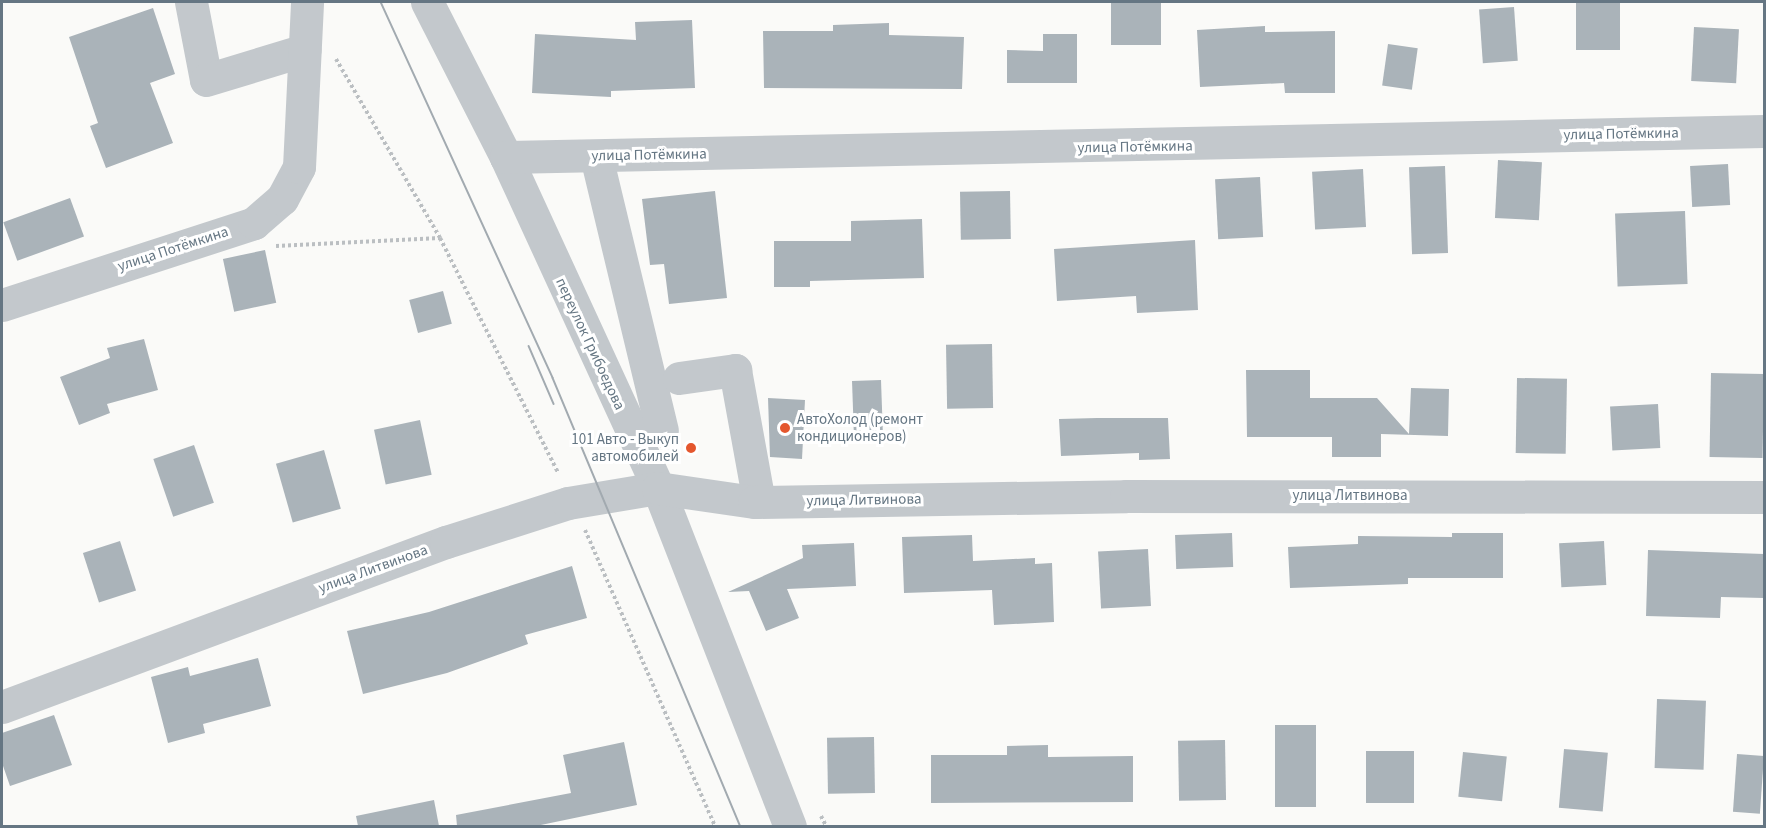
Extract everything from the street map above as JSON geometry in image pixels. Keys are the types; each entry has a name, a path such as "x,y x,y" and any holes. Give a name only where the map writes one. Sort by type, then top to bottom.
{"street":[{"path":"191,2 206,80 318,51"},
{"name":"улица Потёмкина","path":"2,305 254,223 282,199 298,167 318,51 307,2"},
{"name":"переулок Грибоедова","path":"427,2 506,157 658,488 790,826"},
{"name":"улица Потёмкина","path":"506,157 1764,131"},
{"path":"596,156 662,430"},
{"path":"679,378 735,370 759,502"},
{"name":"улица Литвинова","path":"2,707 446,542 568,503 658,488 759,502 1126,496 1764,497"}],"path":[{"path":"318,51 440,238 560,478 568,503 582,523 715,826"},
{"path":"272,246 440,238"}],"building":[{"path":"1111,2 1161,2 1161,45 1111,45"},
{"path":"1576,2 1620,2 1620,50 1576,50"},
{"path":"1514,7 1518,61 1483,63 1479,9"},
{"path":"153,8 175,74 150,83 173,143 106,168 90,126 98,123 69,37"},
{"path":"692,20 695,88 611,91 611,97 532,93 535,34 636,40 635,22"},
{"path":"889,23 889,35 964,37 962,89 764,88 763,31 833,31 833,25"},
{"path":"1265,26 1265,32 1335,31 1335,93 1285,93 1284,83 1200,87 1197,30"},
{"path":"1694,27 1739,29 1736,83 1691,81"},
{"path":"1043,34 1077,34 1077,83 1007,83 1007,50 1043,51"},
{"path":"1388,44 1418,48 1412,90 1382,86"},
{"path":"1498,160 1542,162 1539,220 1495,218"},
{"path":"1728,164 1730,205 1692,207 1690,166"},
{"path":"1445,166 1448,253 1412,254 1409,167"},
{"path":"1363,169 1366,227 1315,230 1312,172"},
{"path":"1260,177 1263,237 1218,239 1215,179"},
{"path":"715,191 727,298 669,304 664,264 650,265 642,199"},
{"path":"1010,191 1011,239 961,240 960,192"},
{"path":"70,198 84,237 17,261 3,222"},
{"path":"1685,211 1688,284 1618,286 1615,213"},
{"path":"922,219 924,278 810,281 810,287 774,287 774,241 851,241 851,221"},
{"path":"1195,240 1198,310 1137,313 1136,296 1057,301 1054,249"},
{"path":"265,250 276,303 234,312 223,259"},
{"path":"443,291 452,324 418,333 409,300"},
{"path":"144,339 158,390 107,404 110,413 79,425 60,377 110,358 107,348"},
{"path":"992,344 993,408 947,409 946,345"},
{"path":"1246,370 1310,370 1310,398 1377,398 1409,434 1411,388 1449,389 1448,436 1381,434 1381,457 1332,457 1332,437 1247,437"},
{"path":"1711,373 1764,374 1763,458 1710,457"},
{"path":"1517,378 1567,379 1566,454 1516,453"},
{"path":"881,380 883,436 854,437 852,381"},
{"name":"АвтоХолод (ремонт кондиционеров)","path":"768,398 805,400 802,459 770,457"},
{"path":"1658,404 1660,448 1612,450 1610,407"},
{"path":"1168,418 1170,459 1139,460 1139,453 1061,456 1059,419"},
{"path":"420,420 432,475 386,485 374,430"},
{"path":"194,445 214,503 173,517 153,459"},
{"path":"324,450 341,509 293,522 276,464"},
{"path":"1232,533 1233,567 1176,569 1175,535"},
{"path":"1452,533 1503,533 1503,578 1408,578 1408,584 1290,588 1288,547 1358,544 1358,536 1452,537"},
{"path":"972,535 973,561 1035,558 1035,564 1052,563 1054,622 994,625 992,590 904,593 902,537"},
{"path":"120,541 136,590 99,603 83,553"},
{"path":"1604,541 1606,585 1561,587 1559,543"},
{"path":"854,543 856,586 787,589 799,618 766,631 749,591 728,592 803,558 802,545"},
{"path":"1148,549 1151,606 1101,609 1098,552"},
{"path":"1648,550 1764,554 1764,598 1721,597 1720,618 1646,616"},
{"path":"572,566 587,618 525,635 528,644 447,673 363,694 347,631 429,612"},
{"path":"258,658 271,706 203,724 205,733 168,743 151,677 188,667 190,676"},
{"path":"1657,699 1706,701 1704,770 1655,768"},
{"path":"54,715 72,765 10,786 2,763 2,733"},
{"path":"1275,725 1316,725 1316,807 1275,807"},
{"path":"874,737 875,793 828,794 827,738"},
{"path":"1225,740 1226,800 1179,801 1178,741"},
{"path":"624,742 637,805 536,826 457,826 456,815 571,793 563,755"},
{"path":"1048,745 1048,757 1133,756 1133,802 931,803 931,755 1007,755 1007,746"},
{"path":"1564,749 1608,753 1603,812 1559,808"},
{"path":"1366,751 1414,751 1414,803 1366,803"},
{"path":"1463,752 1507,757 1502,801 1458,797"},
{"path":"1737,754 1764,756 1760,814 1733,812"},
{"path":"434,800 439,826 358,826 356,816"}],"tram line":[{"path":"381,2 553,378 740,826"},
{"path":"529,346 554,404"}],"place":[{"name":"АвтоХолод (ремонт кондиционеров)","path":"785,428"},
{"name":"101 Авто - Выкуп автомобилей","path":"691,448"}]}
